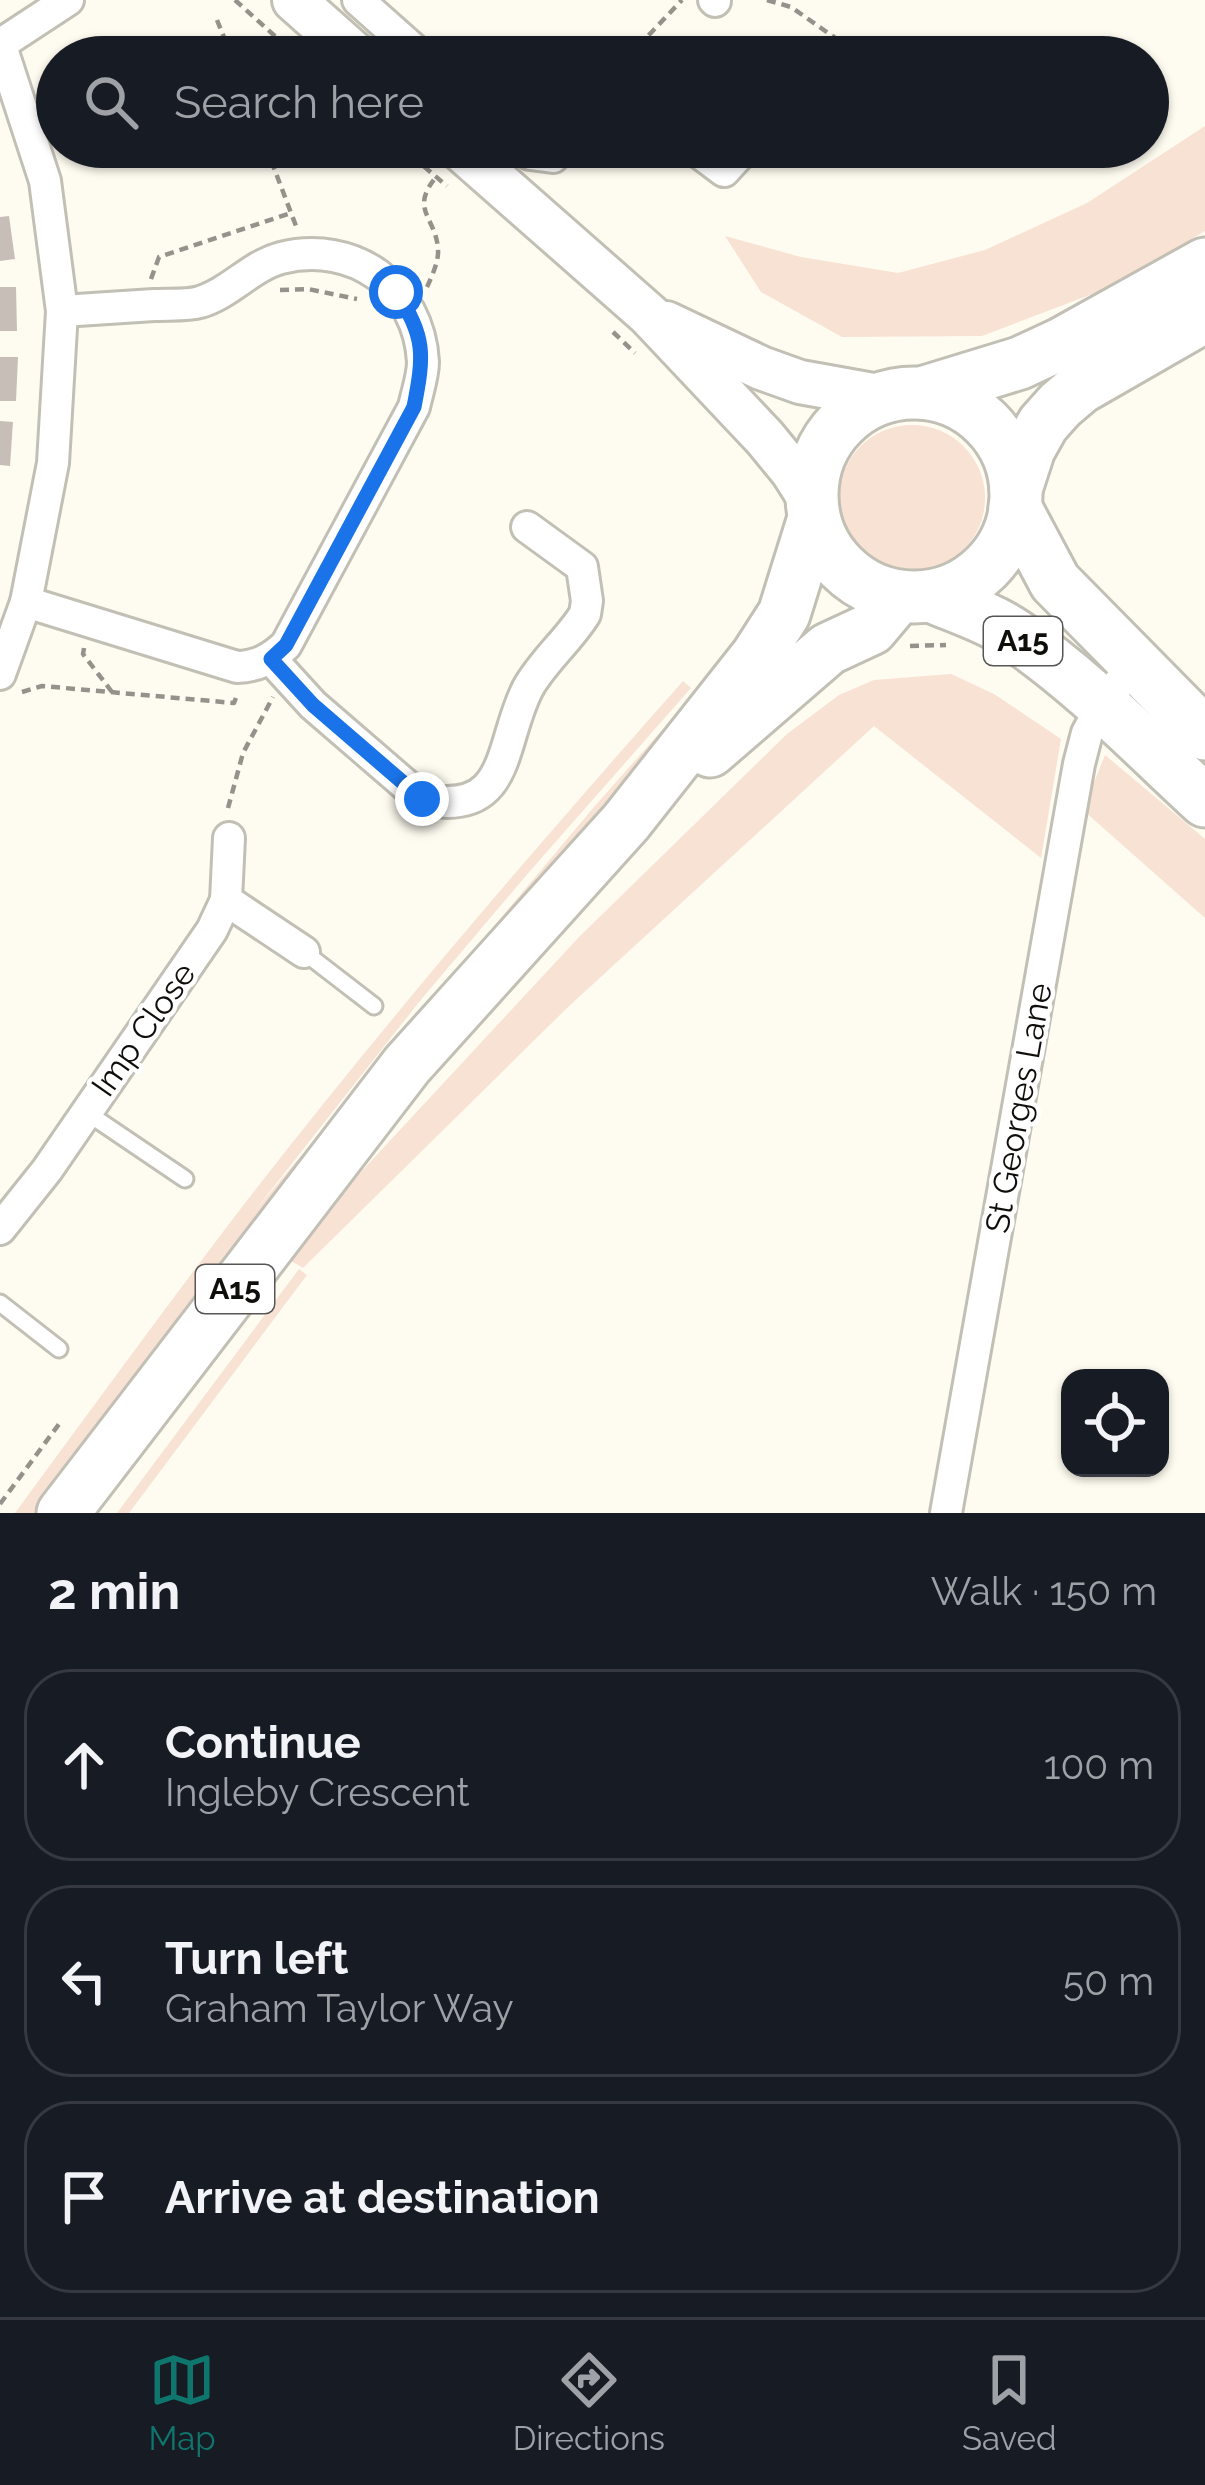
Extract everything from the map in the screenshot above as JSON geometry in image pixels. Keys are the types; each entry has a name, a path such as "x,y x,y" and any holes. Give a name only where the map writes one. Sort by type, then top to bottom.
{"highway":[{"path":"1205,264 1020,363 853,413 830,437 815,468 812,510 835,562 863,584 914,597 956,589 978,575 997,556 1009,533 1029,449 1043,424 1080,388 1205,316"},
{"path":"903,395 951,400 976,414 997,435 1010,461 1016,498"},
{"name":"A15","path":"1016,498 1055,582 1205,734"},
{"name":"A15","path":"63,1513 407,1065 626,822 758,656 784,614 812,510"},
{"name":"A15","path":"626,822 828,649 871,629 914,597 992,621 1016,636 1205,801"}],"main road":[{"path":"295,0 335,36"},
{"path":"455,168 649,314 765,438 792,471 812,510"},
{"path":"649,314 760,368 800,382 903,395"}],"street":[{"path":"36,153 0,43 68,0"},
{"path":"358,0 398,36"},
{"path":"10,683 53,464 62,310 41,168"},
{"path":"62,310 198,303 277,259 306,254 342,256 373,269 413,317 423,363 414,407 286,645 269,667"},
{"path":"26,602 237,667 269,667 422,799 437,802 481,794 497,778 528,689 585,614 582,567 527,527"},
{"name":"St Georges Lane","path":"946,1513 1079,764 1087,733 1101,707 1134,663"},
{"path":"229,838 226,900 304,952"},
{"name":"Imp Close","path":"0,1229 47,1170 212,930 226,900"}],"lane":[{"path":"304,952 374,1006"},
{"path":"86,1112 185,1179"},
{"path":"0,1303 59,1349"}],"path":[{"path":"235,0 275,36"},
{"path":"648,36 682,0"},
{"path":"767,0 791,7 832,36"},
{"path":"791,7 796,0"},
{"path":"218,20 224,36"},
{"path":"274,168 306,254"},
{"path":"226,291 308,289 389,304 400,320 413,317 424,310 439,252 422,206 426,189 442,168"},
{"path":"448,168 453,191"},
{"path":"141,306 159,257 291,213"},
{"path":"608,327 642,360"},
{"path":"87,621 83,654 112,692"},
{"path":"910,646 950,645"},
{"path":"10,683 234,703 269,667"},
{"path":"229,838 226,815 243,753 264,711 269,667"},
{"path":"0,1504 62,1420"}],"shaded area":[{"path":"1205,126 1205,231 1108,288 982,336 842,337 761,292 725,236 801,257 898,273 985,250 1087,203 1141,168 1169,168 1169,149"},
{"path":"912,425 940,430 964,446 980,470 985,498 980,526 964,550 940,566 912,571 884,566 860,550 844,526 839,498 844,470 860,446 884,430"},
{"path":"733,650 740,651 625,780 204,1303 51,1513 15,1513 232,1220 397,1014 683,681 691,688 419,1002 253,1213 594,807"},
{"path":"951,674 994,694 1061,739 1041,858 874,726 567,1008 303,1268 283,1256 579,937 787,734 839,695 874,680"},
{"path":"1105,755 1205,839 1205,918 1083,810"},
{"path":"299,1269 307,1275 129,1513 117,1513"}],"building":[{"path":"9,216 15,259 0,261 0,217"},
{"path":"0,287 16,287 17,331 0,331"},
{"path":"0,357 18,357 16,401 0,401"},
{"path":"0,421 13,422 10,466 0,465"}],"route":[{"path":"396,292 413,317 423,363 414,407 286,645 271,659 313,705 422,799"}]}
